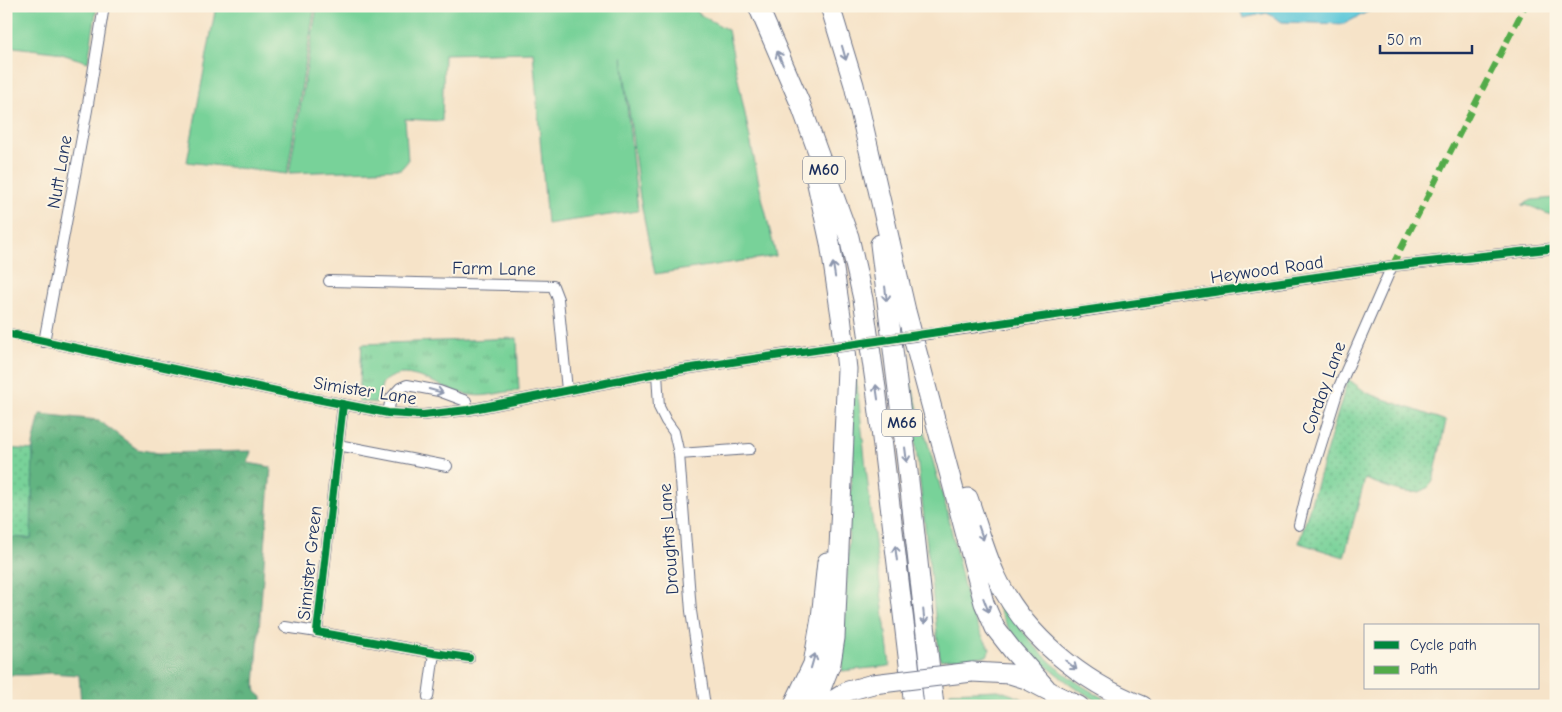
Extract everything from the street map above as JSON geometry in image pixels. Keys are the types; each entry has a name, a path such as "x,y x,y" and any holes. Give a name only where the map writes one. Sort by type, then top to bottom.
{"highway":[{"name":"M60","path":"758,6 800,103 849,237"},
{"path":"830,6 854,85 918,356 984,603 996,628 1013,652 1053,696"},
{"path":"800,103 830,243 847,369 835,638 831,663 814,706"},
{"name":"M66","path":"867,141 907,463 934,706"},
{"name":"M66","path":"849,237 863,299 876,388 914,706"},
{"path":"918,356 995,574 1012,603 1051,649 1076,670 1107,689 1143,706"},
{"path":"794,706 813,664 821,618 830,527 844,440"},
{"path":"824,706 848,691 874,684 972,672 1010,674 1053,696 1079,706"}],"street":[{"name":"Nutt Lane","path":"44,342 86,119 104,6"},
{"name":"Heywood Road","path":"780,356 1392,266 1556,248"},
{"name":"Corday Lane","path":"1298,525 1338,387 1392,266"},
{"name":"Farm Lane","path":"329,281 553,286 558,299 566,390"},
{"name":"Simister Lane","path":"6,333 388,413 423,415 468,410 657,373 780,356"},
{"name":"Droughts Lane","path":"657,373 659,407 674,432 679,454 691,611 705,706"},
{"path":"388,413 391,398 400,388 407,385 439,392 466,401 468,410"},
{"name":"Simister Green","path":"343,404 317,632 469,658"},
{"path":"338,445 447,466"},
{"path":"679,454 750,449"},
{"path":"285,627 317,632"},
{"path":"428,697 434,653"}],"green space":[{"path":"6,6 97,6 88,62 55,52 6,46"},
{"path":"216,6 315,6 287,174 187,162"},
{"path":"317,6 694,6 699,14 728,30 761,193 776,256 655,274 640,198 622,56 638,211 547,224 533,52 444,54 442,121 405,119 408,161 401,169 289,173"},
{"path":"1556,198 1556,215 1522,205 1532,200"},
{"path":"517,338 519,391 482,396 470,395 423,378 404,374 383,382 376,403 359,401 362,344"},
{"path":"854,356 890,666 842,671 853,450 851,357"},
{"path":"907,369 947,511 969,608 990,649 987,656 940,660"},
{"path":"1348,379 1367,393 1446,421 1433,481 1427,488 1420,492 1401,491 1365,479 1344,557 1299,543"},
{"path":"40,414 98,420 137,449 158,453 251,451 248,463 271,467 255,686 256,692 262,697 262,706 81,706 79,675 50,673 6,675 6,537 31,538 33,445"},
{"path":"6,448 33,450 31,538 6,537"},
{"path":"992,589 1028,638 1052,664 1095,694 1118,706 1107,705 1083,692 1055,673 1029,651 1008,627"},
{"path":"998,690 1021,698 1032,706 950,706 950,692"}],"water":[{"path":"1239,6 1379,6 1344,24 1282,22 1267,13 1243,18"}],"marked path":[{"path":"1392,266 1525,6"}],"cycle path":[{"path":"6,333 286,393 388,413 423,415 468,410 657,373 1392,266 1556,248"},
{"path":"343,404 317,632 469,658"}]}
